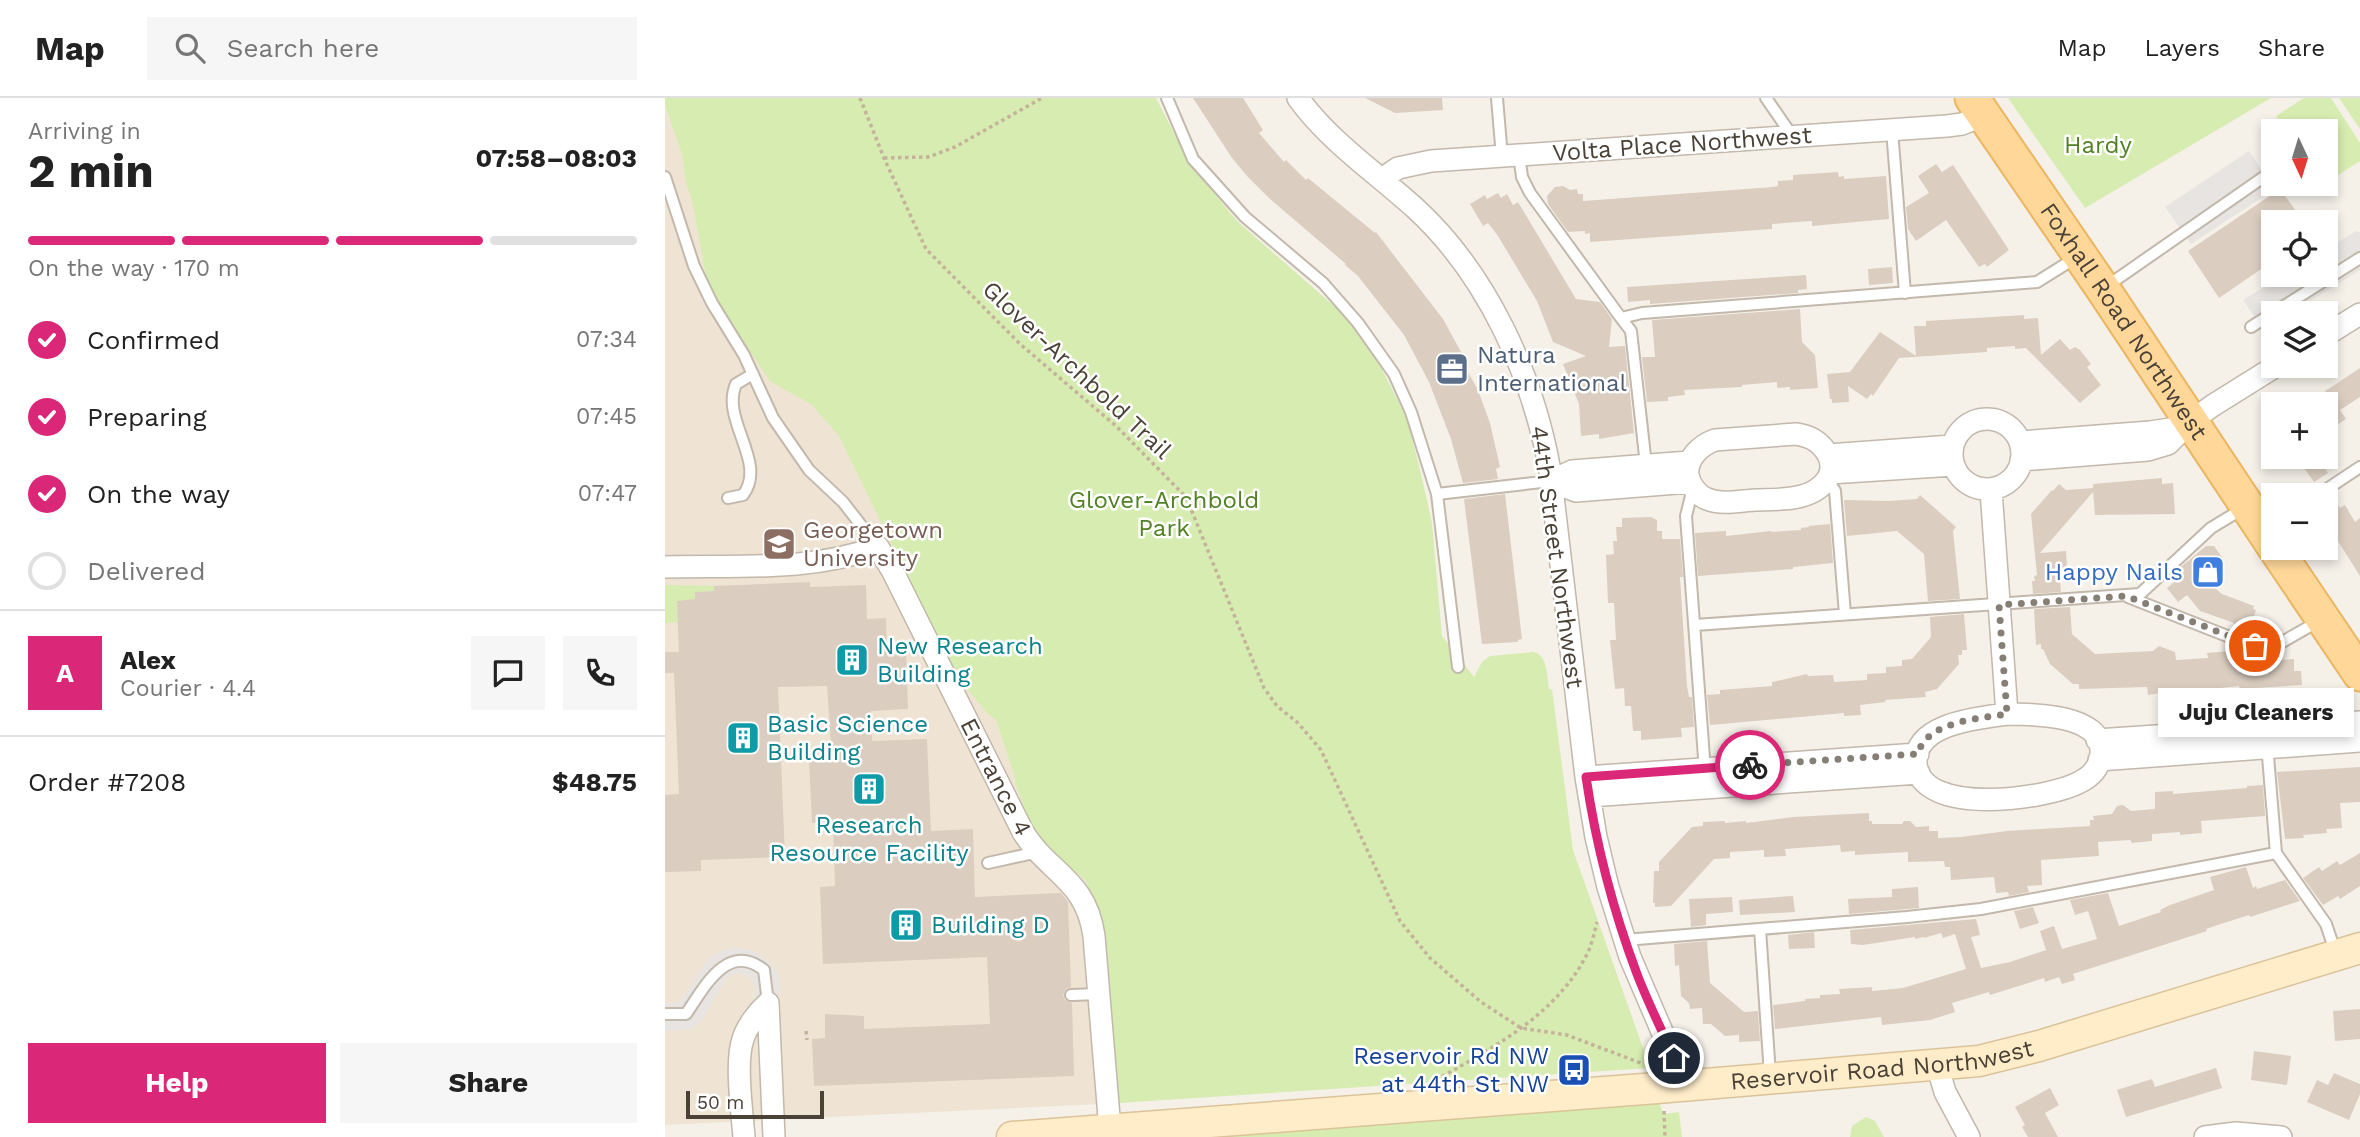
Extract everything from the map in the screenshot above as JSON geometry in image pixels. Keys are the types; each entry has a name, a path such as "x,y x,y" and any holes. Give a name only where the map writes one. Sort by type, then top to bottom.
{"main road":[{"name":"Foxhall Road Northwest","path":"1978,107 2190,422 2261,523"},
{"name":"Foxhall Road Northwest","path":"2285,560 2360,674"},
{"name":"Reservoir Road Northwest","path":"1012,1137 1979,1060 2010,1054 2348,951"}],"street":[{"name":"44th Street Northwest","path":"1298,98 1323,128 1416,209 1443,239 1493,312 1515,356 1533,402 1551,481 1588,786 1604,869 1643,991 1685,1085"},
{"name":"Volta Place Northwest","path":"1383,179 1398,168 1421,163 1955,125 1978,107"},
{"path":"2338,328 2360,314"},
{"path":"2020,451 2177,428 2261,376"},
{"path":"1985,418 2001,421 2015,432 2020,451 2021,467 2009,482 1991,490 1970,486 1959,476 1953,455 1956,435 1968,423 1985,418"},
{"path":"1691,478 1704,444 1715,440 1796,434 1809,436 1829,469"},
{"path":"1829,469 1953,455"},
{"path":"1551,481 1572,471 1646,465 1691,478 1704,498 1720,502 1798,498 1822,486 1829,469"},
{"path":"1551,481 1576,491 1691,478"},
{"path":"1991,490 2007,714"},
{"path":"665,566 790,565 847,558 878,547"},
{"name":"Entrance 4","path":"878,547 1027,839 1074,885 1086,905 1093,928 1110,1129"},
{"path":"2007,714 2044,715 2072,721 2085,727 2098,750 2091,775 2079,783 2053,793 2011,799 1975,799 1948,795 1932,788 1918,763 1919,747 1940,729 1969,719 2007,714"},
{"path":"2098,750 2266,738 2360,722"},
{"path":"2266,738 2360,741"},
{"path":"1588,786 1918,763"},
{"path":"744,1137 740,1054 743,1037 758,1012 768,1003"},
{"path":"768,1003 774,1137"},
{"path":"1937,1065 1945,1092 1969,1137"},
{"path":"2205,1137 2236,1133 2281,1137"}],"lane":[{"path":"1167,98 1193,159 1245,217 1323,283 1358,323 1394,374 1411,412 1437,494 1458,667"},
{"path":"1497,98 1510,156 1530,193 1631,331 1646,465"},
{"path":"1766,98 1793,137"},
{"path":"1892,130 1905,293"},
{"path":"665,177 694,266 753,374 773,418 801,461 816,479 843,502 878,547"},
{"path":"2103,289 2261,179"},
{"path":"1621,318 1642,313 2038,282 2080,255"},
{"path":"2251,327 2360,258"},
{"path":"728,498 743,495 750,480 747,453 734,412 733,396 736,384 753,374"},
{"path":"2336,483 2360,467"},
{"path":"1829,469 1836,491 1845,614"},
{"path":"1691,478 1686,516 1706,778"},
{"path":"1437,494 1551,481"},
{"path":"1695,625 2140,594 2211,528 2261,531"},
{"path":"2126,596 2255,646 2270,649 2323,619"},
{"path":"2266,738 2276,853 2348,951"},
{"path":"988,863 1038,852"},
{"path":"1625,940 1981,909 2276,853"},
{"path":"1760,929 1771,1078"},
{"path":"665,1014 686,1014 715,971 729,963 743,961 764,970 768,1003"},
{"path":"1071,995 1100,994"}],"path":[{"name":"Glover-Archbold Trail","path":"860,98 926,249 1020,344 1117,426 1187,497 1264,688 1277,706 1298,723 1321,750 1401,921 1430,958 1481,1002 1521,1028 1567,1035 1652,1067"},
{"path":"884,158 929,157 955,148 1042,98"},
{"path":"1428,1084 1521,1028 1555,1001 1586,957 1599,915"},
{"path":"806,1031 807,1040"},
{"path":"1664,1110 1665,1137"}],"shaded area":[{"name":"Georgetown University","path":"665,105 684,158 829,414 955,674 996,720 1035,837 1086,881 1106,937 1119,1103 665,1125"},
{"path":"2249,151 2261,169 2261,196 2264,196 2191,244 2185,235 2180,237 2176,231 2180,228 2165,207"},
{"path":"2356,231 2360,232 2360,270 2338,284 2338,242"},
{"path":"2264,287 2333,287 2310,301 2261,301 2261,326 2243,300"},
{"path":"736,947 752,950 769,961 779,976 780,996 753,998 755,989 752,981 747,975 736,973 727,977 701,1022 691,1029 665,1031 665,1004 680,1002 708,959 721,951"}],"green space":[{"name":"Glover-Archbold Park","path":"665,98 1156,98 1190,164 1237,221 1342,313 1376,358 1407,418 1422,478 1432,523 1442,636 1474,677 1482,662 1490,656 1534,652 1542,658 1549,689 1552,689 1573,850 1650,1068 1119,1103 1106,937 1086,881 1035,837 996,720 955,674 839,436 812,405 770,381 708,288 682,154"},
{"name":"Hardy","path":"2008,98 2271,98 2085,208"},
{"path":"2304,98 2331,98 2360,143 2360,161 2338,175 2338,119 2278,119 2276,116"},
{"path":"2339,98 2360,98 2360,129"},
{"path":"665,585 714,586 714,591 695,592 695,599 677,601 678,622 665,623"},
{"path":"1659,1101 1663,1114 1679,1112 1682,1137 1117,1137"},
{"path":"1866,1117 1875,1121 1884,1137 1850,1137 1852,1126"}],"building":[{"path":"1193,98 1243,98 1263,130 1259,133 1284,162 1286,160 1306,180 1308,178 1376,232 1443,319 1466,361 1463,363 1478,390 1490,423 1500,467 1496,469 1498,479 1463,483 1451,439 1429,382 1404,335 1358,276 1247,176"},
{"path":"1365,98 1442,98 1443,110 1395,113"},
{"path":"1936,164 1942,172 1953,165 2009,250 1987,267 1985,264 1979,267 1946,220 1916,241 1908,229 1906,207 1929,193 1918,176"},
{"path":"1838,172 1839,177 1844,176 1844,179 1886,176 1889,219 1812,226 1812,221 1772,224 1772,229 1590,242 1590,233 1568,232 1548,204 1547,196 1555,187 1563,186 1570,190 1577,189 1578,194 1583,194 1583,201 1773,187 1778,186 1778,181 1793,180 1793,175"},
{"path":"1498,193 1501,198 1507,194 1513,205 1518,202 1576,299 1600,302 1612,319 1609,347 1625,346 1634,433 1599,439 1599,434 1581,436 1579,404 1563,364 1586,356 1553,342 1537,301 1498,236 1488,223 1483,226 1470,204 1485,195 1487,199"},
{"path":"2270,196 2285,196 2295,210 2261,210 2261,269 2219,298 2188,251"},
{"path":"1892,267 1893,283 1869,285 1868,269"},
{"path":"1806,275 1807,289 1798,290 1798,293 1650,304 1650,300 1628,302 1627,287"},
{"path":"1800,309 1802,342 1815,355 1818,388 1790,390 1790,387 1777,388 1777,382 1684,390 1685,395 1668,397 1668,401 1647,402 1642,357 1655,357 1652,320"},
{"path":"2024,315 2024,319 2038,318 2041,355 2060,339 2070,350 2075,347 2080,350 2091,364 2087,367 2101,385 2080,403 2026,348 2015,349 2015,346 1987,348 1987,352 1899,358 1873,396 1871,394 1867,399 1848,386 1849,402 1832,403 1830,399 1827,374 1850,372 1880,332 1916,356 1914,326 1926,326 1926,321"},
{"path":"2360,368 2360,397 2340,410 2346,419 2338,424 2338,392 2324,392 2326,388 2327,390"},
{"path":"2305,469 2326,469 2328,473 2314,482"},
{"path":"2162,478 2162,484 2173,483 2175,514 2095,515 2093,492 2040,553 2066,551 2067,567 2059,568 2061,592 2033,594 2032,581 2035,581 2034,576 2037,575 2031,514 2052,490 2059,484 2066,490 2093,488 2093,484"},
{"path":"1505,494 1522,639 1518,642 1482,644 1464,499"},
{"path":"1920,495 1956,527 1953,531 1960,599 1928,601 1924,554 1897,531 1847,536 1844,500 1889,501 1917,499"},
{"path":"2338,505 2340,508 2345,505 2355,522 2360,518 2360,576 2338,541"},
{"path":"1651,517 1657,520 1657,531 1662,531 1662,539 1680,539 1687,686 1689,697 1692,697 1694,727 1681,728 1682,737 1641,740 1641,731 1633,731 1631,706 1625,706 1624,688 1615,689 1610,640 1616,640 1614,603 1608,603 1606,555 1614,554 1616,527 1622,527 1622,518"},
{"path":"1830,524 1833,563 1793,569 1698,576 1695,533 1726,531 1726,536 1801,530 1808,526"},
{"path":"2206,546 2214,546 2224,560 2203,579 2222,594 2254,606 2253,609 2256,610 2253,619 2269,624 2265,635 2260,638 2232,629 2234,623 2200,611 2187,595 2178,602 2167,588 2181,577 2176,571"},
{"path":"810,582 810,587 866,585 867,619 886,618 887,652 906,651 908,709 871,711 872,741 927,739 931,831 973,829 975,897 1061,893 1068,902 1071,987 1066,989 1063,995 1065,1000 1072,1003 1074,1076 814,1086 812,1039 825,1038 825,1014 864,1016 864,1029 990,1024 987,957 823,964 820,887 835,886 833,822 812,823 809,760 832,759 827,686 778,687 785,857 701,860 701,871 665,872 665,795 679,794 674,673 665,673 665,652 679,652 677,601 695,599 695,592 714,591 714,586"},
{"path":"2070,607 2072,634 2095,654 2153,651 2159,646 2175,652 2176,660 2208,658 2207,653 2242,650 2244,651 2234,658 2265,656 2266,661 2294,659 2294,671 2301,671 2302,685 2240,689 2239,686 2148,695 2147,687 2079,689 2079,684 2073,684 2050,664 2041,644 2036,645 2034,609"},
{"path":"1964,614 1967,650 1962,650 1962,655 1958,655 1959,664 1937,689 1925,692 1926,697 1860,705 1861,715 1844,716 1844,713 1710,725 1707,695 1720,694 1720,690 1772,686 1772,682 1807,674 1833,675 1834,682 1867,680 1867,674 1886,673 1886,667 1902,666 1902,660 1912,659 1931,637 1930,617"},
{"path":"2360,767 2360,802 2340,803 2342,828 2326,829 2327,833 2303,835 2304,838 2285,839 2277,772"},
{"path":"2263,785 2265,816 2201,821 2202,833 2152,834 2152,841 2098,842 2099,856 2041,860 2042,885 2027,886 2029,892 2009,896 2008,892 1996,893 1994,877 1951,880 1950,867 1945,867 1944,861 1908,862 1908,852 1855,855 1855,851 1841,852 1840,845 1785,849 1786,856 1764,857 1764,850 1730,852 1730,858 1714,859 1671,906 1655,907 1653,903 1654,871 1659,871 1659,862 1692,827 1703,826 1703,822 1746,823 1793,817 1869,813 1869,821 1872,821 1872,824 1902,824 1904,821 1910,821 1916,827 1929,826 1929,831 1938,831 1938,838 1961,837 2090,826 2090,820 2094,820 2093,816 2112,814 2117,806 2123,805 2131,811 2155,809 2155,792 2173,791 2173,794"},
{"path":"2360,853 2360,886 2340,899 2338,896 2323,905 2303,878 2319,867 2322,871 2337,861 2340,865"},
{"path":"2246,867 2253,888 2285,880 2300,901 2221,924 2206,929 2207,931 2073,974 2075,980 2062,984 2059,977 2045,982 2044,978 1990,995 1989,992 1952,1003 1955,1012 1930,1020 1882,1025 1881,1017 1775,1029 1773,1005 1820,998 1820,995 1840,994 1839,989 1872,987 1872,991 1903,988 1966,969 1955,934 1943,938 1941,933 1924,938 1863,945 1851,944 1850,930 1976,919 1980,935 1971,937 1981,968 2046,950 2040,931 2054,926 2062,949 2097,939 2088,911 2075,915 2070,900 2108,893 2119,926 2214,890 2210,877"},
{"path":"1918,887 1919,908 1849,914 1848,899 1892,897 1892,889"},
{"path":"1793,896 1795,912 1740,915 1739,900"},
{"path":"1732,897 1733,912 1706,914 1706,925 1691,927 1689,899"},
{"path":"2033,907 2039,923 2020,929 2014,911"},
{"path":"1814,932 1815,948 1789,949 1788,935"},
{"path":"1707,941 1710,983 1744,1012 1758,1011 1760,1041 1739,1042 1739,1035 1725,1036 1711,1024 1703,1024 1702,1008 1690,1009 1689,1003 1681,996 1679,965 1675,966 1674,944"},
{"path":"2360,1009 2360,1039 2335,1041 2333,1011"},
{"path":"2254,1051 2291,1056 2287,1085 2251,1080"},
{"path":"2216,1068 2222,1088 2126,1117 2117,1090 2152,1079 2155,1087"},
{"path":"2334,1073 2360,1084 2360,1094 2349,1120 2307,1102 2317,1080 2328,1085"},
{"path":"2050,1088 2059,1105 2045,1113 2058,1137 2028,1137 2015,1107"}],"way so far":[{"path":"1750,765 1918,754 1919,747 1940,729 1969,719 2007,714 1999,605 2126,596 2255,646"}],"place":[{"name":"Natura International","path":"1452,369"},
{"name":"Georgetown University","path":"779,544"},
{"name":"Happy Nails","path":"2208,572"},
{"name":"Juju Cleaners","path":"2255,646"},
{"name":"New Research Building","path":"852,660"},
{"name":"Basic Science Building","path":"743,738"},
{"name":"Research Resource Facility","path":"869,789"},
{"name":"Building D","path":"906,925"},
{"name":"Reservoir Rd NW at 44th St NW","path":"1574,1070"}],"route":[{"path":"1674,1058 1643,991 1619,922 1596,837 1586,777 1750,765"}]}
